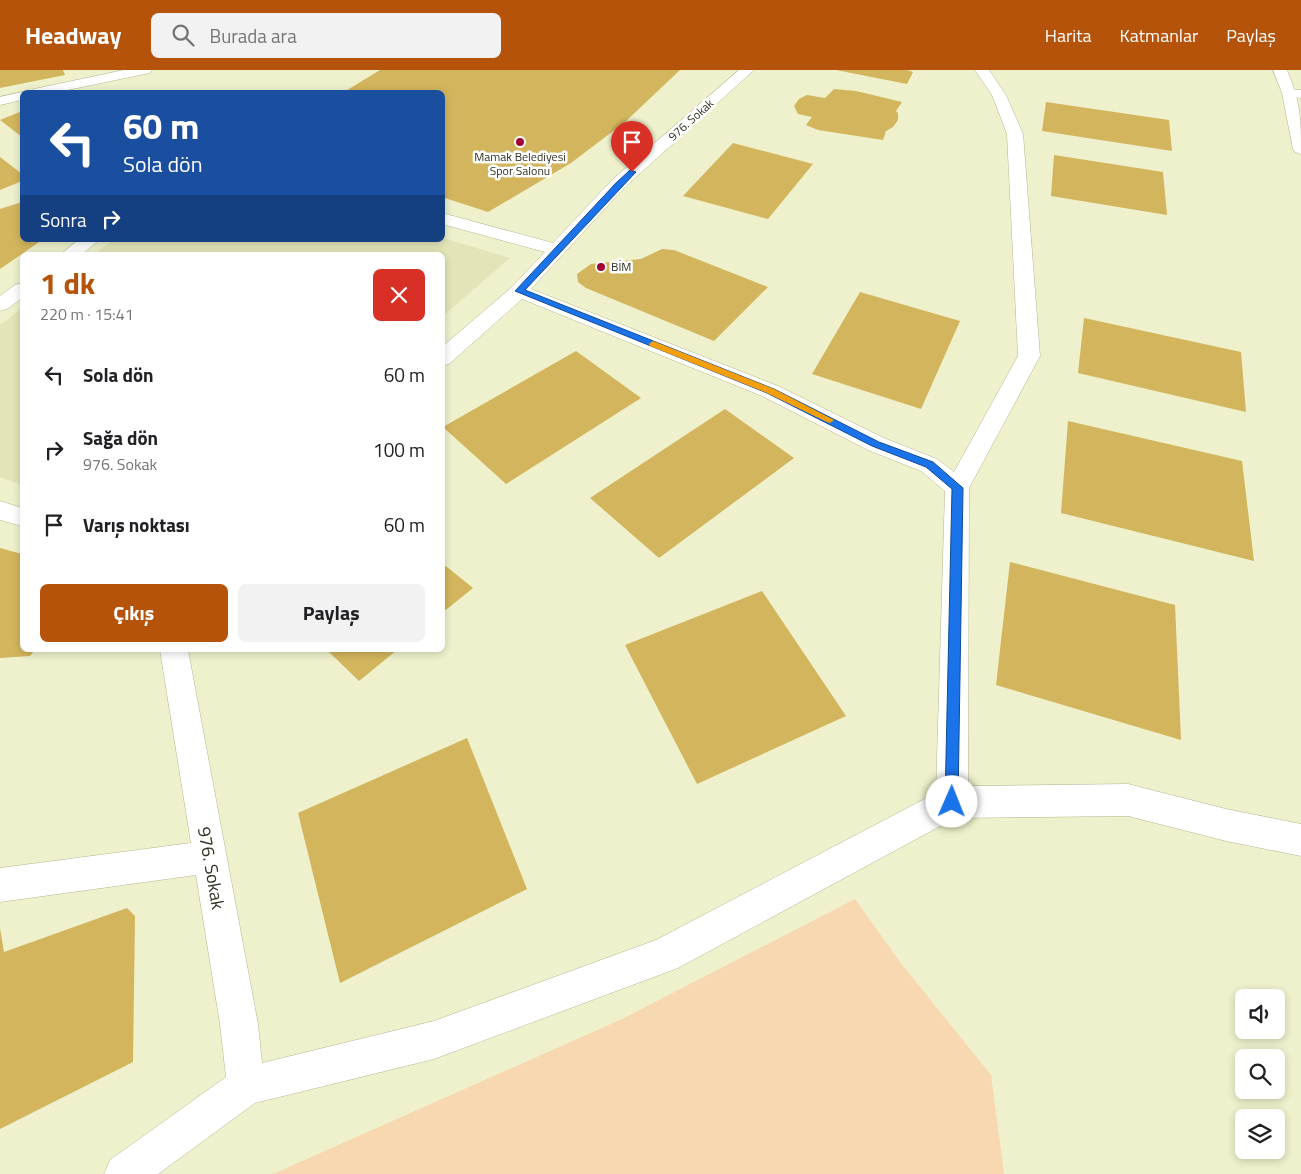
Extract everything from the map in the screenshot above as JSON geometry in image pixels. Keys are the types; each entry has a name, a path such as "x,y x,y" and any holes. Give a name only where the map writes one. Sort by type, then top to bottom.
{"street":[{"path":"47,90 109,74 145,70"},
{"name":"976. Sokak","path":"445,356 519,291 618,184 746,70"},
{"path":"952,802 958,488 1029,356 1015,134 999,95 982,70"},
{"path":"1280,70 1295,93 1301,149"},
{"path":"109,74 124,87"},
{"path":"0,101 20,96"},
{"path":"445,219 558,250"},
{"path":"73,252 87,242"},
{"path":"0,305 20,290"},
{"path":"519,291 770,391 876,444 929,464 958,488"},
{"path":"0,510 20,516"},
{"name":"976. Sokak","path":"174,652 239,1024 246,1086"},
{"path":"124,1174 246,1086 434,1040 665,955 952,802 1128,800 1226,825 1301,840"},
{"path":"0,885 210,857"}],"shaded area":[{"path":"445,239 510,258 445,314 445,252 97,252 110,242 445,242"},
{"path":"20,310 20,484 0,477 0,325"},
{"path":"855,899 900,962 991,1075 1004,1174 273,1174 622,1019"}],"building":[{"path":"0,70 63,70 65,75 0,88"},
{"name":"Mamak Belediyesi Spor Salonu","path":"380,70 680,70 625,122 571,163 488,212 445,198 445,90 347,90"},
{"path":"836,70 907,70 913,72 907,84"},
{"path":"834,89 856,91 902,102 896,111 898,113 898,120 893,127 886,131 883,140 818,130 806,125 812,117 798,114 794,106 799,99 807,95 825,98"},
{"path":"1046,102 1169,120 1172,151 1042,131"},
{"path":"20,112 20,135 0,120"},
{"path":"733,143 813,164 768,219 683,196"},
{"path":"1054,155 1163,172 1167,215 1051,196"},
{"path":"0,157 20,172 20,182 0,190"},
{"path":"20,203 20,242 39,242 25,252 20,252 20,255 0,269 0,209"},
{"path":"662,249 674,250 768,287 714,341 586,288 578,282 577,274 591,264 641,259"},
{"path":"860,292 960,321 921,409 812,374"},
{"path":"1084,318 1241,352 1246,412 1078,373"},
{"path":"576,351 641,398 506,484 445,429 445,426"},
{"path":"725,409 794,458 659,558 590,498"},
{"path":"1068,421 1242,461 1254,561 1061,513"},
{"path":"0,548 20,553 20,652 33,652 30,656 0,658"},
{"path":"1010,562 1175,605 1181,740 996,685"},
{"path":"445,565 473,588 445,611"},
{"path":"762,591 846,716 697,784 625,645"},
{"path":"329,652 395,652 359,681"},
{"path":"467,738 527,889 340,983 298,813"},
{"path":"127,908 135,916 133,1062 0,1129 0,928 4,952"}],"slow traffic":[{"path":"653,344 770,391 830,420"}],"place":[{"name":"Mamak Belediyesi Spor Salonu","path":"520,142"},
{"name":"BİM","path":"601,267"}],"route":[{"path":"632,172 618,184 519,291 770,391 816,412 876,444 929,464 958,488 952,802"}]}
